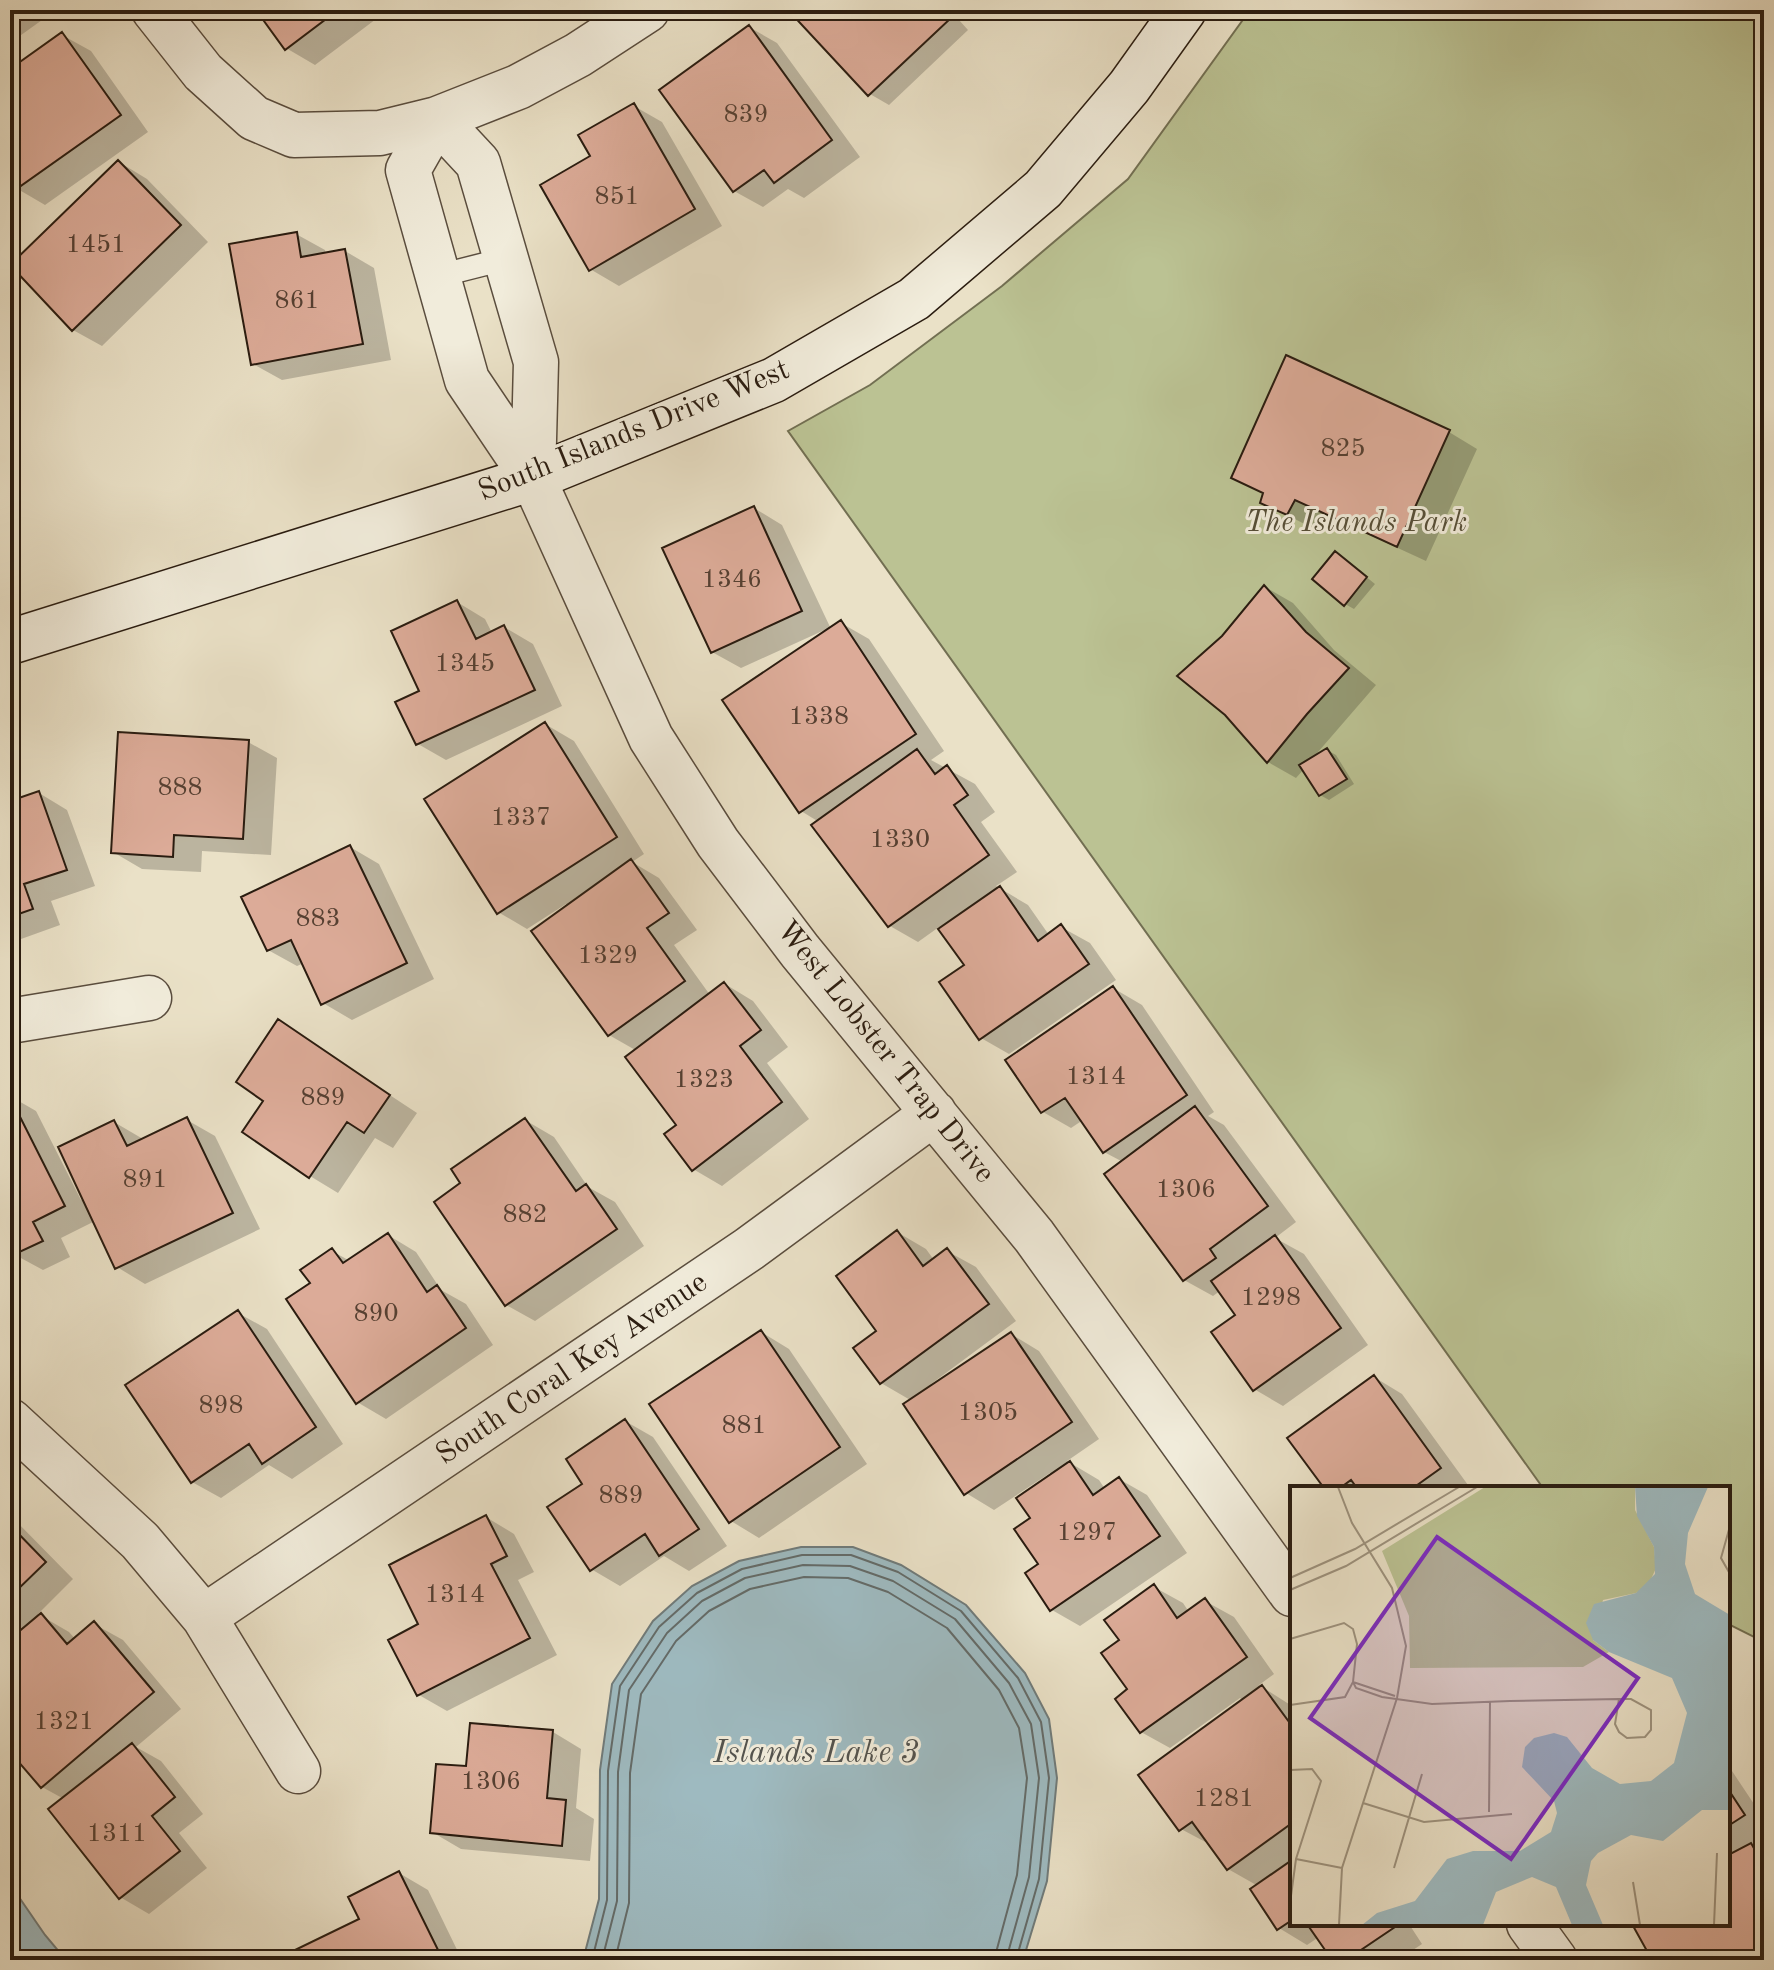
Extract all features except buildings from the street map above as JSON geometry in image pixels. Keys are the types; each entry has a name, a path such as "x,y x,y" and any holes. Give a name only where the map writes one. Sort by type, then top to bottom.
{"street":[{"path":"154,10 203,72 254,118 294,135 380,133 437,119 518,87 578,55 647,10"},
{"name":"South Islands Drive West","path":"10,642 533,478 774,380 914,299 1043,189 1129,87 1184,10"},
{"path":"437,119 478,163 536,362 533,478"},
{"name":"West Lobster Trap Drive","path":"437,119 408,170 467,380 533,478 651,738 718,843 800,951 1034,1236 1290,1591"},
{"path":"10,1021 149,998"},
{"name":"South Coral Key Avenue","path":"204,1617 749,1249 934,1113"},
{"path":"10,1421 140,1541 204,1617 298,1771"}],"lane":[{"path":"438,276 505,259"}],"green space":[{"name":"The Islands Park","path":"1250,10 1764,10 1764,1642 1730,1625 1730,1486 1542,1486 788,431 870,385 1002,286 1128,179"}],"water":[{"name":"Islands Lake 3","path":"801,1547 853,1547 901,1565 966,1605 1025,1673 1049,1719 1057,1778 1047,1881 1023,1960 583,1960 599,1899 600,1770 612,1684 653,1621 692,1586 739,1561"},
{"path":"10,1884 45,1935 66,1960 10,1960"}]}
